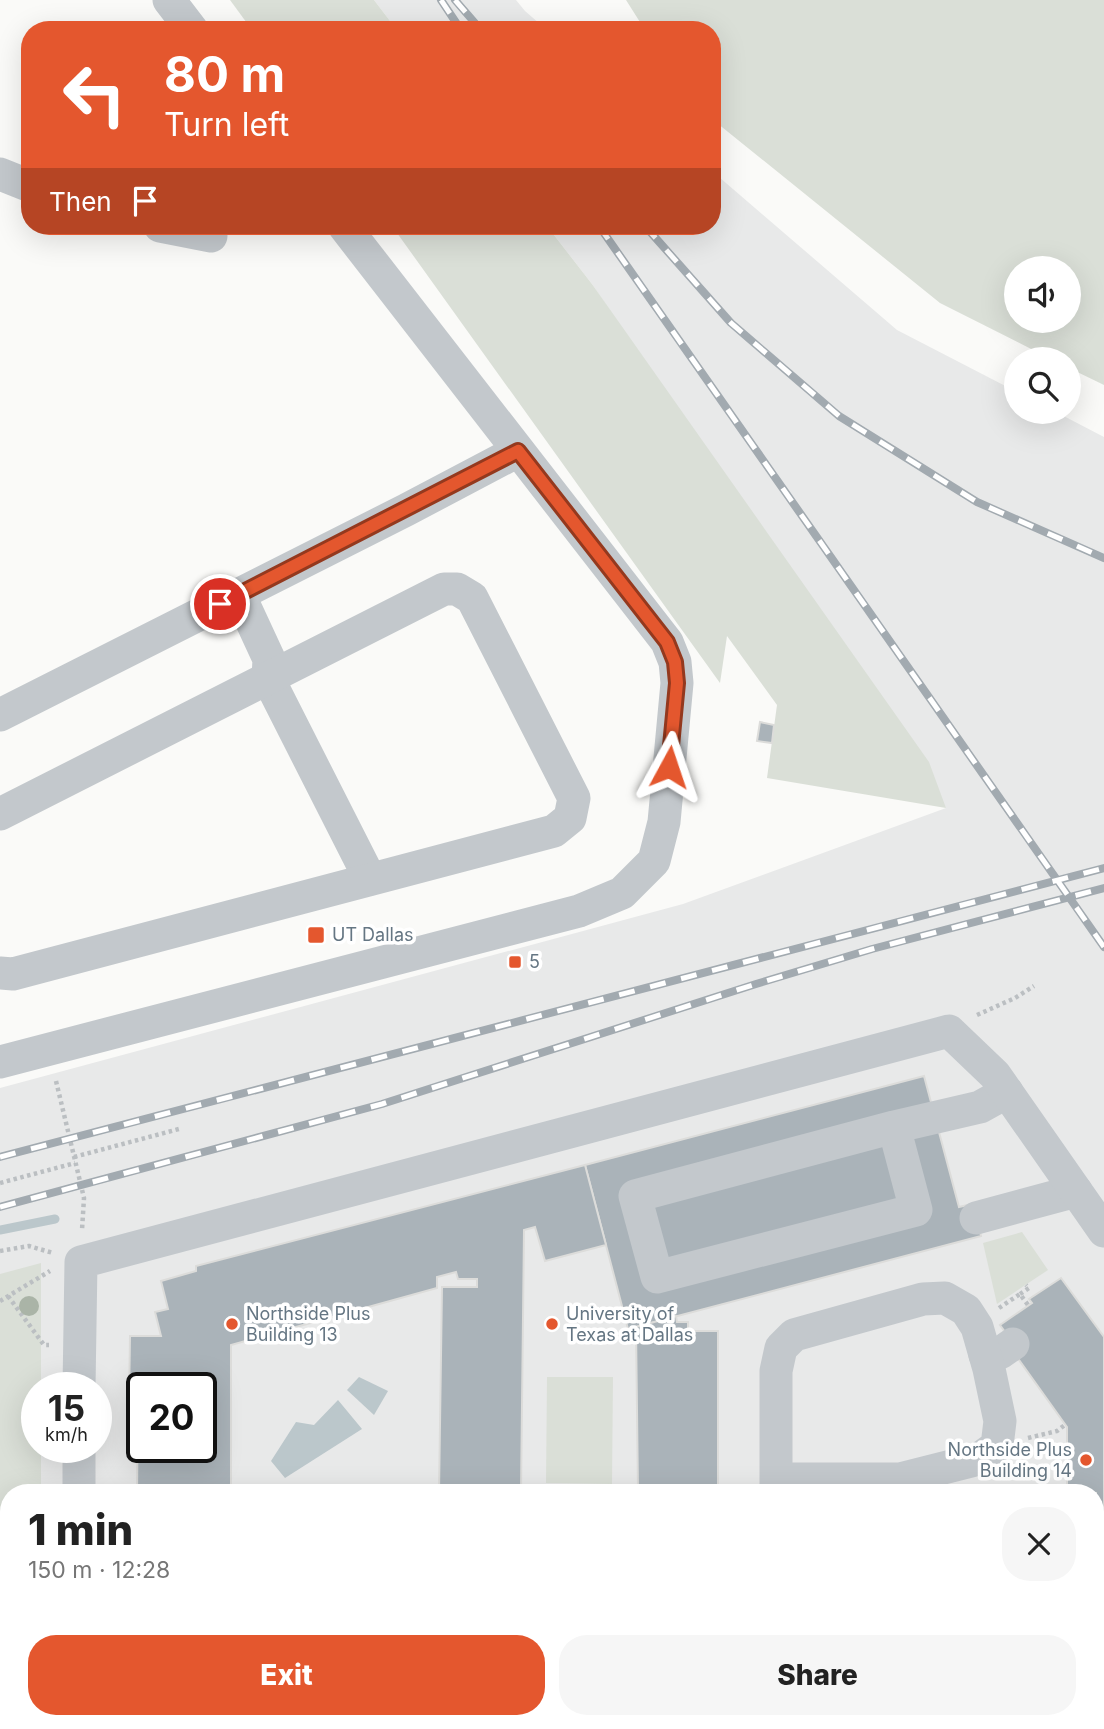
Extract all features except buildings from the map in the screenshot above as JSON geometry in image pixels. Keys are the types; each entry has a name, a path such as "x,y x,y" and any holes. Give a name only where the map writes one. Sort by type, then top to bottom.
{"street":[{"path":"169,0 185,21"},
{"path":"0,174 21,182"},
{"path":"206,235 211,236"},
{"path":"0,1062 579,911 622,893 654,861 664,822 677,683 675,662 667,642 351,235"},
{"path":"0,715 518,451"},
{"path":"0,814 444,589 457,589 472,598 574,798 570,818 554,831 13,974 0,973"},
{"path":"229,599 251,668 268,678 370,879"},
{"path":"79,1372 81,1262 949,1031 1001,1084 1104,1231"},
{"path":"894,1127 916,1210 657,1277 635,1196 894,1127 980,1107 1001,1084"},
{"path":"976,1218 1076,1191"},
{"path":"776,1484 776,1371 781,1348 794,1335 923,1299 946,1298 965,1310 999,1350 1000,1421 997,1446 979,1459 900,1479 811,1484"},
{"path":"79,1463 79,1484"}],"path":[{"path":"949,1031 1034,986"},
{"path":"54,1073 84,1198"},
{"path":"74,1157 178,1129"},
{"path":"0,1183 75,1163"},
{"path":"0,1251 29,1246 81,1262"},
{"path":"0,1301 46,1272 81,1262"},
{"path":"1020,1294 1029,1288 1026,1285"},
{"path":"8,1296 44,1345"}],"shaded area":[{"path":"230,0 374,0 390,21 245,21"},
{"path":"374,0 516,0 537,21 390,21"},
{"path":"626,0 1104,0 1104,385 1081,374 1081,347 1027,347 940,303 721,126 721,21 639,21"},
{"path":"721,179 897,330 1004,385 1004,424 1079,424 1104,437 1104,1484 0,1484 0,1088 683,904 946,808 592,284 554,235 721,235"},
{"path":"398,235 554,235 592,284 929,762 946,808 767,778 777,705 727,636 720,683"},
{"path":"1022,1232 1048,1270 997,1304 983,1243"},
{"path":"41,1263 41,1372 21,1372 21,1463 41,1463 41,1484 0,1484 0,1274"},
{"path":"359,1377 388,1391 374,1415 347,1390"},
{"path":"547,1377 613,1377 612,1484 546,1483"},
{"path":"338,1400 362,1429 285,1478 271,1461 296,1422 314,1425"}],"waterway":[{"path":"0,1230 55,1219"}],"railway":[{"path":"441,0 455,21"},
{"path":"455,0 473,21"},
{"path":"605,235 1104,947"},
{"path":"653,235 731,323 839,416 977,502 1104,558"},
{"path":"0,1157 1104,868"},
{"path":"0,1207 382,1104 872,949 1104,888"}],"place":[{"name":"UT Dallas","path":"316,935"},
{"name":"5","path":"515,962"},
{"name":"Northside Plus Building 13","path":"232,1324"},
{"name":"University of Texas at Dallas","path":"552,1324"},
{"name":"Northside Plus Building 14","path":"1086,1460"}],"route":[{"path":"220,604 518,451 667,642 675,662 677,683 669,767"}]}
